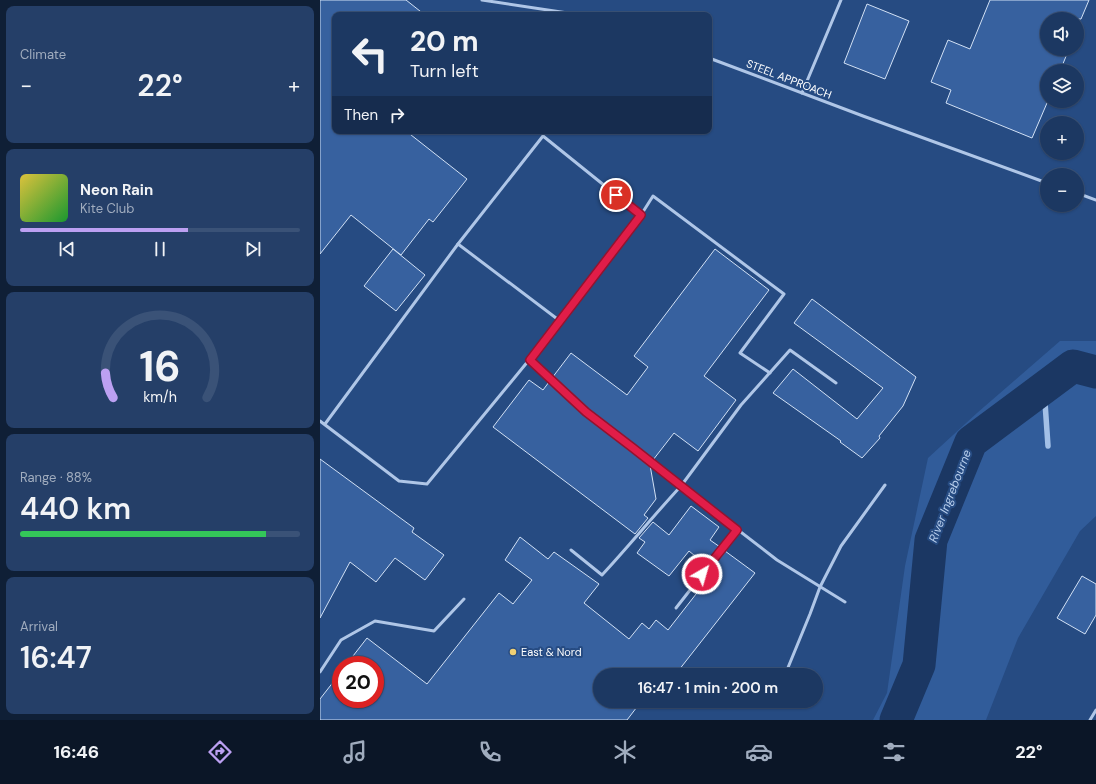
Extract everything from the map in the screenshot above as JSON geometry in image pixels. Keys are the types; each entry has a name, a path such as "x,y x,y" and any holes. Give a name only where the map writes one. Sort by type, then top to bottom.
{"lane":[{"path":"482,0 561,12"},
{"path":"802,93 841,0"},
{"name":"STEEL APPROACH","path":"712,59 863,116 1040,179"},
{"path":"325,424 458,244 543,136 641,215"},
{"path":"320,420 399,481 427,484 530,360 641,215 653,196 784,294 740,352 770,373"},
{"path":"1084,196 1096,200"},
{"path":"458,244 560,321"},
{"path":"571,550 602,576 681,486 741,405 790,350 836,383"},
{"path":"530,360 586,412 737,530 777,560 845,602"},
{"path":"789,668 820,587 841,546 886,485"},
{"path":"676,608 737,530"},
{"path":"320,672 341,640 375,621 434,631 464,599"},
{"path":"1090,720 1096,710"}],"shaded area":[{"path":"1060,341 1096,341 1096,516 1080,531 1018,638 986,720 873,720 887,693 905,566 928,458"}],"building":[{"path":"320,0 406,0 421,12 332,12 332,134 410,134 467,179 433,222 429,219 401,255 351,215 320,254"},
{"path":"990,0 1089,0 1084,12 1040,12 1040,56 1066,56 1063,64 1040,64 1040,108 1045,108 1041,116 1040,116 1032,138 946,103 951,90 931,82 948,40 970,49"},
{"path":"867,4 909,21 885,79 844,63"},
{"path":"393,249 425,275 396,311 364,286"},
{"path":"715,249 769,290 704,376 736,400 698,451 674,433 653,460 588,411 552,378 571,353 627,395 648,367 634,356"},
{"path":"812,299 916,377 903,406 879,436 880,438 862,458 840,442 841,441 773,393 793,369 857,419 883,388 794,323"},
{"path":"529,380 543,390 549,382 584,415 650,465 656,499 644,515 648,518 635,534 493,427"},
{"path":"320,459 414,528 412,532 444,555 425,580 395,558 376,582 350,562 320,618"},
{"path":"691,506 719,527 710,540 720,547 706,565 689,551 669,576 637,553 645,542 639,538 653,522 669,535"},
{"path":"520,537 548,559 554,552 599,584 584,603 629,639 642,623 649,629 656,620 668,630 714,571 711,568 725,551 755,573 680,668 593,668 593,708 636,708 627,720 320,720 320,699 332,684 332,708 384,708 384,656 353,656 367,638 427,684 499,593 513,604 532,580 505,560"},
{"path":"1082,576 1096,584 1096,615 1085,634 1057,618"}],"waterway":[{"name":"River Ingrebourne","path":"896,720 919,665 931,540 971,442 1073,366 1096,372"},
{"path":"1044,388 1048,446"}],"place":[{"name":"East & Nord","path":"513,652"}],"route":[{"path":"616,195 641,215 530,360 586,412 737,530 702,574"}]}
